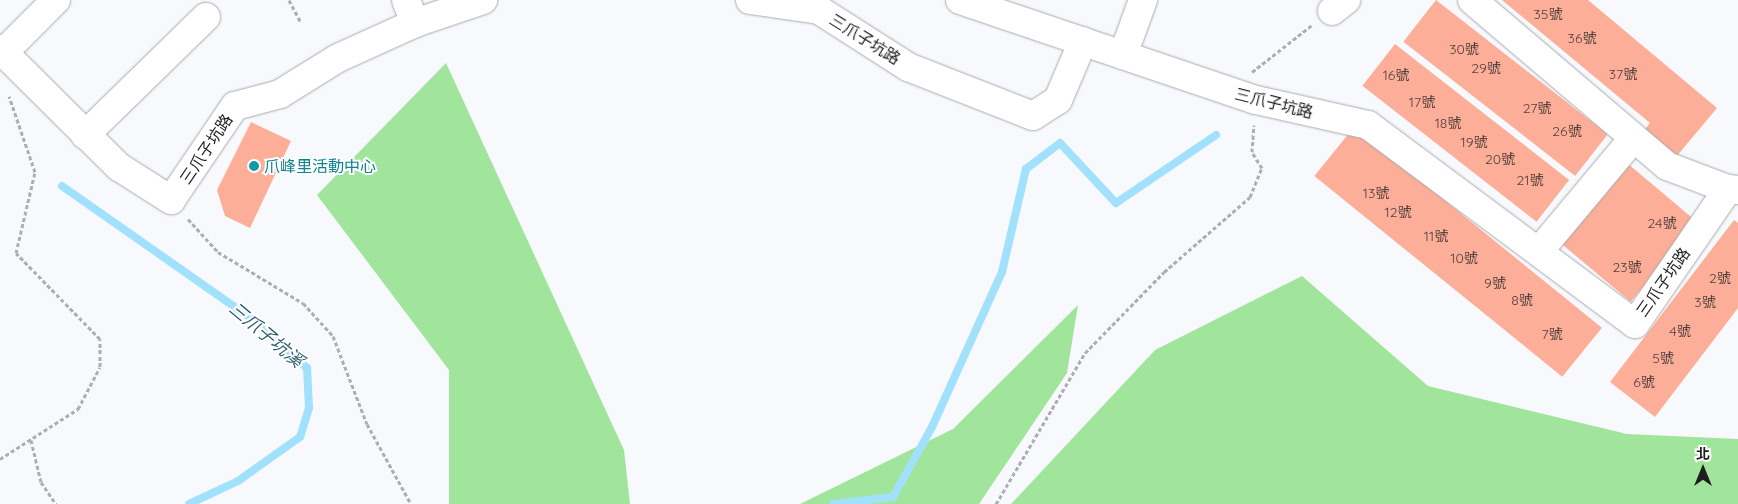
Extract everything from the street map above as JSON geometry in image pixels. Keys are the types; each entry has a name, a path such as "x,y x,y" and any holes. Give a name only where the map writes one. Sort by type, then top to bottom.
{"street":[{"path":"2,51 56,0"},
{"name":"三爪子坑路","path":"2,51 118,167 171,200 235,106 280,94 411,11 483,0"},
{"name":"三爪子坑路","path":"750,0 828,8 908,66 1033,116 1058,100 1082,41 1256,100 1368,125 1540,250 1635,324 1733,190"},
{"path":"1123,55 1143,0"},
{"path":"1472,0 1632,140 1667,166 1733,190"},
{"path":"973,2 1082,41"},
{"path":"85,135 206,17"},
{"path":"1540,250 1632,140"}],"path":[{"path":"289,0 300,22"},
{"path":"1229,92 1275,51 1339,6"},
{"path":"0,459 78,409 100,367 100,339 16,254 35,172 10,109 2,51"},
{"path":"996,504 1085,353 1164,272 1250,197 1262,168 1252,152 1256,100"},
{"path":"171,200 218,252 303,302 333,336 367,424 411,504"},
{"path":"31,440 41,482 56,504"}],"green space":[{"path":"446,63 624,450 630,504 449,504 449,370 317,195"},
{"path":"1302,276 1428,386 1627,434 1738,439 1738,504 1011,504 1155,350"},
{"path":"1078,305 1067,373 979,504 800,504 953,429"}],"building":[{"path":"1436,0 1608,134 1575,176 1403,42"},
{"path":"1502,0 1588,0 1717,108 1671,163 1639,136 1650,123"},
{"path":"1395,44 1569,180 1537,222 1362,86"},
{"name":"爪峰里活動中心","path":"251,122 291,141 250,228 225,216 217,190"},
{"path":"1354,127 1602,328 1562,377 1314,176"},
{"path":"1627,163 1697,222 1631,302 1560,243"},
{"path":"1734,220 1738,223 1738,308 1655,417 1610,382"}],"waterway":[{"path":"833,504 893,497 932,427 1002,272 1026,169 1060,143 1116,203 1216,135"},
{"name":"三爪子坑溪","path":"62,186 255,321 307,368 309,408 300,437 238,481 189,504"}],"place":[{"name":"爪峰里活動中心","path":"254,166"}]}
